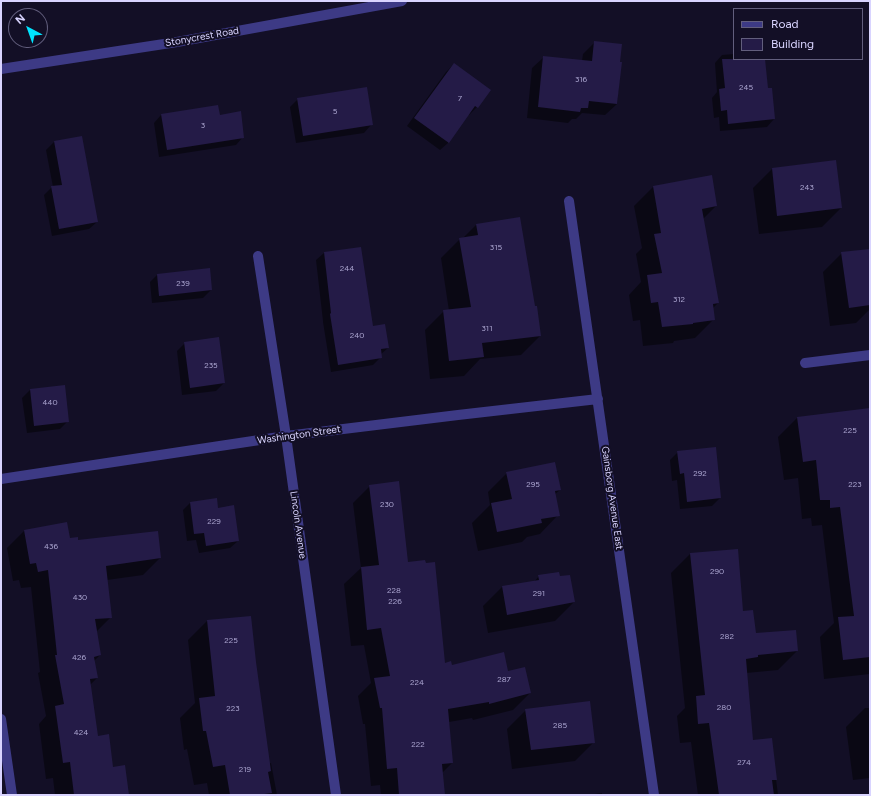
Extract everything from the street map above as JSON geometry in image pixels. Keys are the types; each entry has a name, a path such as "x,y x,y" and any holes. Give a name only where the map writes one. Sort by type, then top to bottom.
{"street":[{"name":"Stonycrest Road","path":"1,69 177,42 402,1"},
{"name":"Gainsborg Avenue East","path":"569,201 654,795"},
{"name":"Lincoln Avenue","path":"258,256 286,436 336,795"},
{"path":"805,363 870,355"},
{"name":"Washington Street","path":"1,479 286,436 598,399"},
{"path":"1,719 12,795"}],"building":[{"path":"594,41 622,44 620,62 622,62 617,104 589,101 588,108 581,108 580,112 538,107 543,56 592,61"},
{"path":"722,59 765,60 768,88 772,88 775,119 728,124 727,110 721,111 719,89 725,88"},
{"path":"454,63 491,90 478,108 475,106 449,143 414,118"},
{"path":"367,87 373,125 303,136 297,98"},
{"path":"218,105 220,115 241,111 244,138 167,150 161,114"},
{"path":"82,136 98,222 59,229 51,186 62,185 54,141"},
{"path":"836,160 842,208 777,216 772,168"},
{"path":"712,175 717,206 702,209 719,303 713,304 715,320 662,327 658,302 651,303 647,275 662,273 654,234 661,233 653,186"},
{"path":"520,217 535,306 537,306 541,336 482,343 484,357 449,361 443,310 471,307 459,238 478,235 476,224"},
{"path":"361,247 373,326 385,324 389,348 381,349 382,358 338,365 330,314 324,252"},
{"path":"870,249 870,305 849,308 841,252"},
{"path":"210,268 212,290 159,296 157,274"},
{"path":"219,337 225,383 190,388 184,342"},
{"path":"65,385 69,422 34,426 30,389"},
{"path":"870,408 870,657 843,660 838,617 854,616 840,507 830,508 830,500 820,500 816,460 803,462 797,417"},
{"path":"716,447 721,498 687,502 684,473 680,474 677,451"},
{"path":"555,462 561,490 555,491 560,516 541,519 542,523 497,532 491,503 512,499 506,472"},
{"path":"399,481 408,562 425,560 426,563 435,562 445,663 451,661 452,665 504,652 508,671 525,667 531,693 489,704 489,702 448,709 453,763 442,764 445,795 399,795 397,768 387,769 382,708 380,708 374,678 390,676 381,628 367,630 361,567 379,565 369,485"},
{"path":"217,498 218,508 234,505 239,541 206,546 204,533 194,534 190,502"},
{"path":"67,522 70,538 78,537 78,540 158,531 161,558 106,566 112,618 95,619 101,655 94,657 98,678 90,679 98,736 109,734 113,767 125,765 129,795 74,795 70,762 63,763 55,706 64,704 55,655 57,655 48,570 38,572 36,563 30,564 24,530"},
{"path":"738,549 743,611 753,610 756,633 796,630 798,651 758,655 758,657 746,659 753,740 772,738 777,780 772,780 774,795 719,795 709,723 698,724 696,696 705,695 690,553"},
{"path":"559,572 560,576 570,575 575,602 507,615 502,586 539,580 538,575"},
{"path":"251,616 271,771 268,772 272,793 257,795 230,795 225,765 213,767 206,731 203,731 199,698 215,696 207,620"},
{"path":"590,701 595,743 531,750 525,709"}]}
